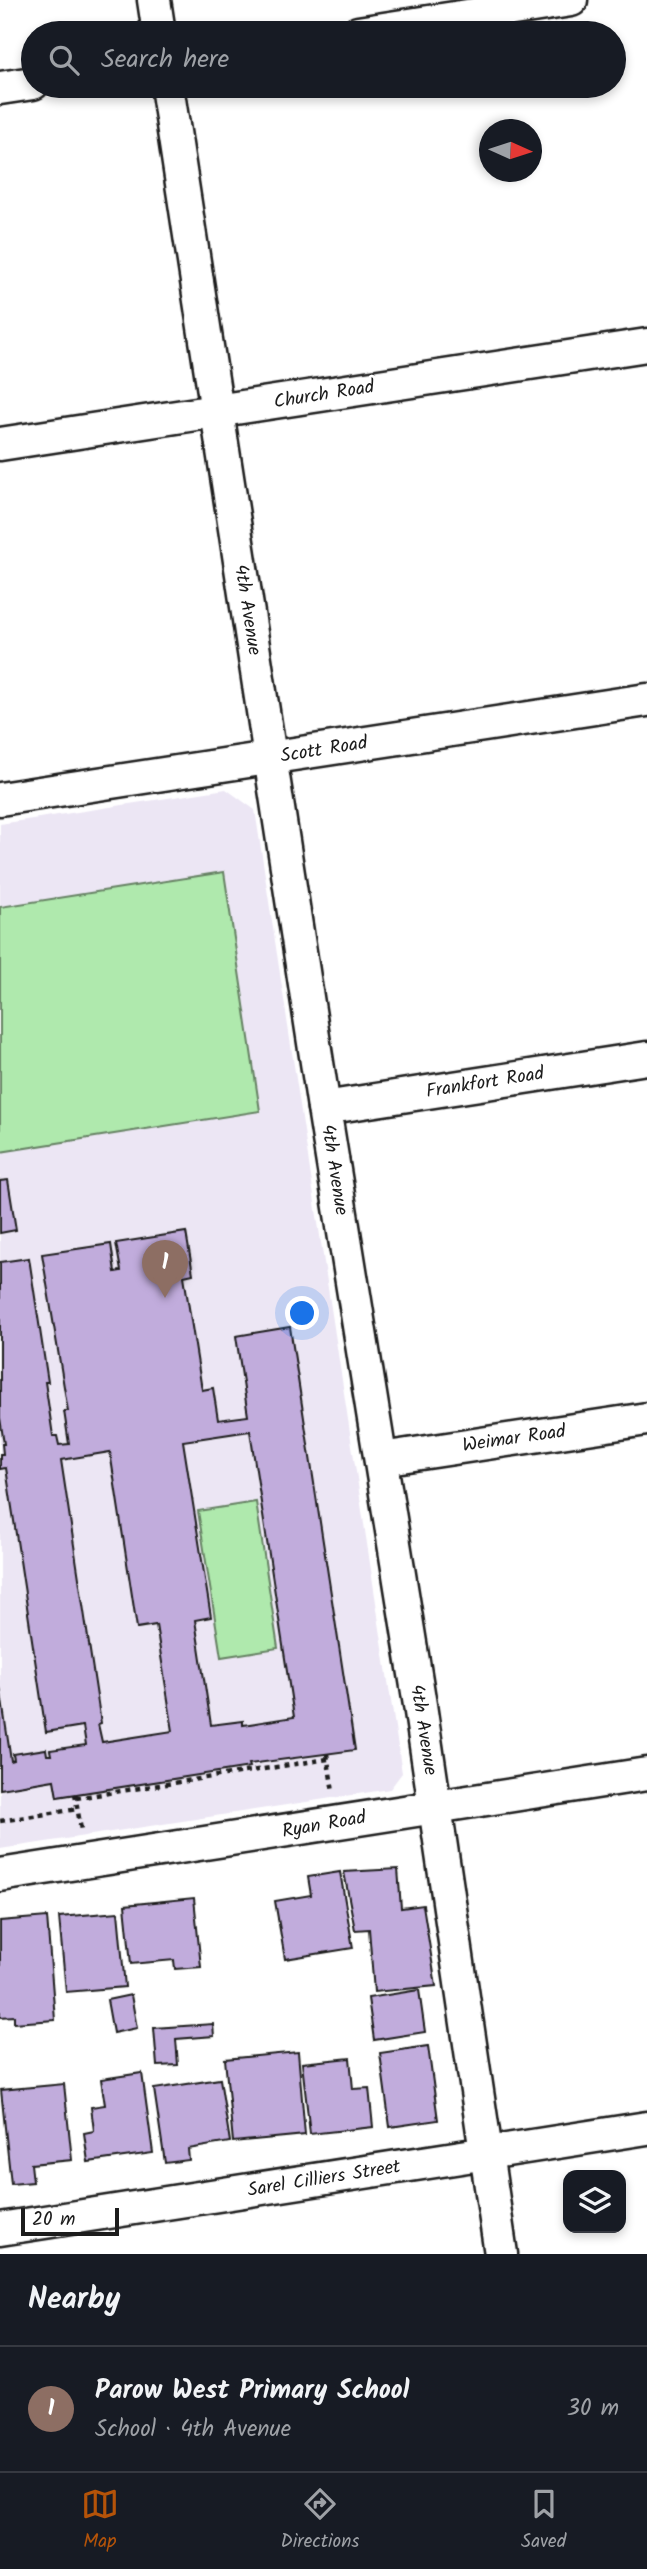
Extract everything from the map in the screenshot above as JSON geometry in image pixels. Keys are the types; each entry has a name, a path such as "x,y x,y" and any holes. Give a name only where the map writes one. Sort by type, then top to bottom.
{"street":[{"path":"154,0 157,21"},
{"path":"435,21 571,0"},
{"path":"0,88 21,85"},
{"name":"4th Avenue","path":"169,98 324,1108 435,1806 501,2254"},
{"name":"Church Road","path":"0,444 647,345"},
{"name":"Scott Road","path":"0,799 647,700"},
{"name":"Frankfort Road","path":"324,1108 647,1058"},
{"name":"Weimar Road","path":"381,1459 647,1419"},
{"name":"Ryan Road","path":"0,1875 647,1774"},
{"name":"Sarel Cilliers Street","path":"0,2229 647,2128"}],"path":[{"path":"82,1841 76,1796 328,1756 335,1803"},
{"path":"0,1821 78,1809"}],"shaded area":[{"path":"226,789 255,810 402,1773 390,1789 0,1849 0,824"}],"green space":[{"path":"224,872 260,1111 0,1152 0,907"},
{"path":"256,1502 278,1648 221,1657 198,1511"}],"building":[{"path":"8,1180 16,1230 0,1233 0,1181"},
{"path":"186,1232 193,1274 184,1276 202,1390 213,1388 218,1420 248,1416 236,1336 290,1327 355,1750 249,1764 250,1767 57,1797 54,1780 0,1789 0,1687 11,1761 14,1760 13,1754 46,1749 47,1755 51,1755 50,1750 86,1745 83,1726 46,1732 6,1468 0,1469 0,1454 3,1454 4,1444 0,1418 0,1262 29,1258 48,1382 45,1382 53,1436 57,1436 59,1445 69,1444 64,1411 68,1411 42,1254 111,1244 115,1272 121,1271 116,1243","holes":["250,1431 294,1717 243,1725 243,1721 211,1725 195,1620 211,1617 183,1441","110,1452 137,1628 156,1625 173,1731 102,1742 61,1460"]},
{"path":"398,1869 401,1908 423,1905 436,1986 374,1992 369,1929 355,1930 344,1872"},
{"path":"340,1872 353,1948 285,1959 275,1901 311,1895 308,1877"},
{"path":"194,1898 201,1967 175,1969 174,1960 131,1964 125,1905"},
{"path":"118,1912 125,1987 66,1992 59,1917"},
{"path":"47,1917 55,2020 14,2023 14,2016 0,2017 0,1921"},
{"path":"419,1990 425,2032 374,2040 368,1998"},
{"path":"131,1995 137,2028 113,2033 107,2000"},
{"path":"213,2024 214,2036 176,2039 178,2065 157,2066 154,2028"},
{"path":"428,2046 438,2120 390,2127 380,2053"},
{"path":"298,2052 305,2135 233,2142 225,2059"},
{"path":"350,2058 353,2089 369,2088 373,2127 310,2134 302,2063"},
{"path":"142,2073 153,2153 88,2162 84,2133 94,2131 91,2107 105,2105 101,2079"},
{"path":"220,2079 230,2142 188,2149 189,2160 165,2163 154,2089"},
{"path":"64,2084 72,2160 31,2164 33,2182 11,2184 1,2090"}],"place":[{"name":"Parow West Primary School","path":"165,1298"}]}
